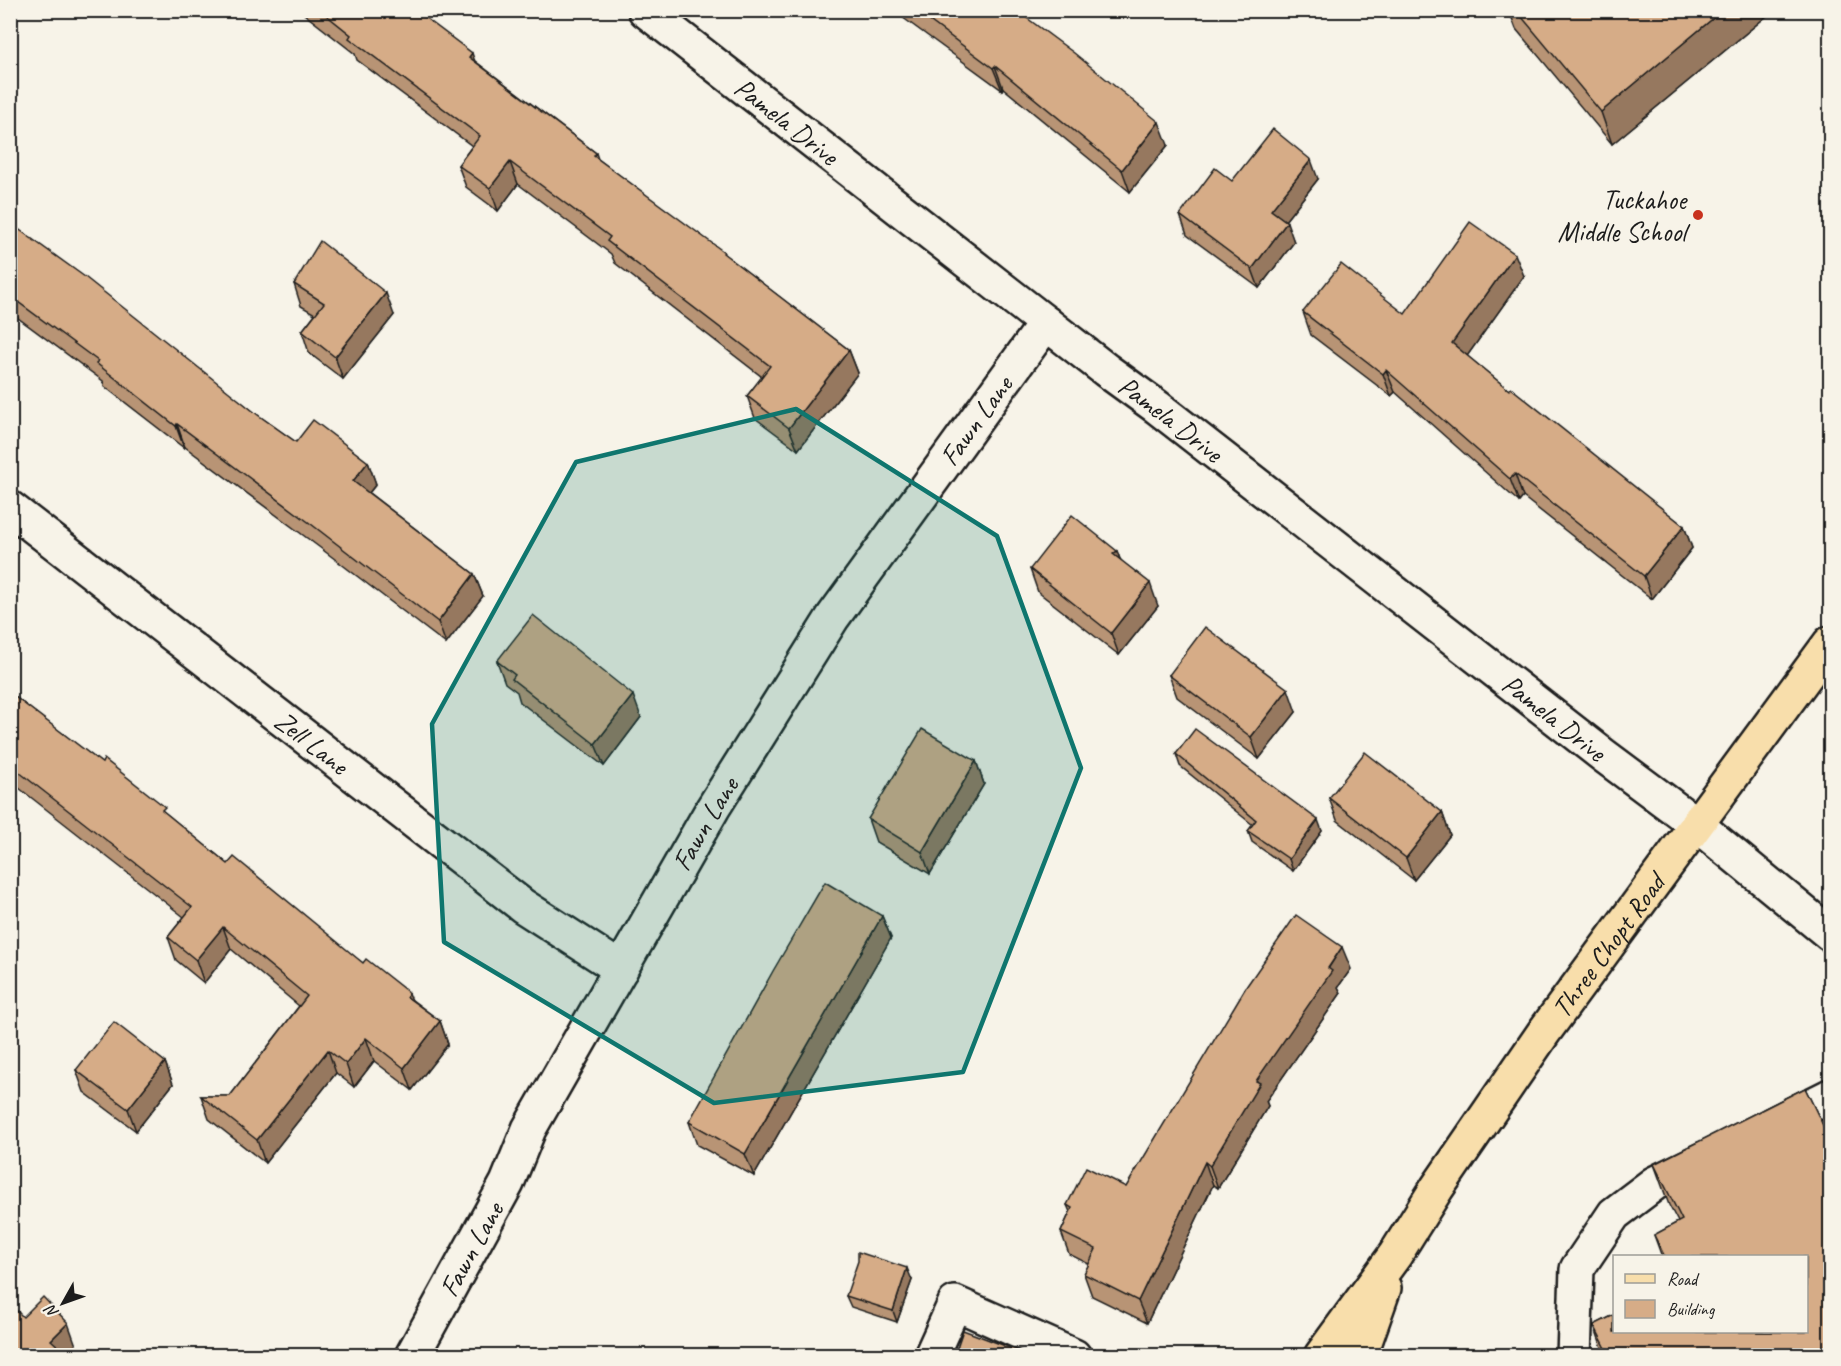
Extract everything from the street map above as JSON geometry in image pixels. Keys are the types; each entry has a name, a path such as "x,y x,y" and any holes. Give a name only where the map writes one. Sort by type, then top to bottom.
{"main road":[{"name":"Three Chopt Road","path":"1321,1356 1395,1255 1437,1188 1544,1032 1830,643"},
{"name":"Three Chopt Road","path":"1360,1356 1395,1255"}],"street":[{"name":"Pamela Drive","path":"645,10 1106,370 1157,407 1603,755 1697,825 1830,934"},
{"name":"Fawn Lane","path":"412,1356 507,1183 529,1129 713,808 833,617 1046,323"},
{"name":"Zell Lane","path":"10,508 523,906 621,969"},
{"path":"1574,1356 1577,1269 1614,1214 1654,1184 1830,1096"},
{"path":"932,1356 955,1303 1074,1356"}],"highlighted area":[{"path":"796,409 997,536 1081,768 963,1072 714,1103 444,942 432,724 576,462"}],"building":[{"path":"320,10 415,10 472,53 469,57 596,153 594,156 724,252 849,350 789,428 747,396 770,366 607,241 610,237 510,162 490,188 458,165 480,136 349,38 351,35"},
{"path":"915,10 1016,10 1074,53 1159,122 1122,170 995,66 993,68"},
{"path":"1516,10 1723,10 1601,112"},
{"path":"1273,129 1311,160 1271,210 1287,222 1252,269 1180,215 1215,168 1232,181"},
{"path":"1470,222 1515,254 1452,343 1684,526 1644,576 1515,474 1510,479 1386,370 1383,374 1303,312 1341,264 1405,314"},
{"path":"10,223 85,277 258,415 296,442 313,420 368,462 353,481 474,574 438,622 311,524 177,424 176,426 96,363 98,361 10,296"},
{"path":"320,241 386,293 335,357 302,331 324,303 294,284"},
{"path":"1072,515 1117,551 1113,554 1150,583 1111,633 1030,569"},
{"path":"533,615 633,695 595,744 512,679 515,675 497,661"},
{"path":"1205,627 1288,689 1251,737 1169,675"},
{"path":"10,693 102,763 104,759 165,807 162,810 228,864 234,857 363,963 366,959 409,993 407,997 440,1021 404,1068 366,1038 346,1064 328,1050 257,1140 201,1096 230,1096 307,996 223,927 196,960 168,937 192,907 10,765"},
{"path":"922,729 976,761 922,852 868,819"},
{"path":"1195,729 1318,820 1289,859 1248,831 1256,820 1176,754"},
{"path":"1365,752 1442,812 1406,858 1329,798"},
{"path":"825,882 882,916 745,1154 689,1122"},
{"path":"1296,915 1342,947 1328,968 1332,971 1256,1081 1260,1083 1210,1166 1205,1162 1138,1301 1084,1274 1096,1249 1061,1232 1072,1208 1067,1205 1086,1167 1126,1187 1246,987"},
{"path":"114,1022 165,1062 128,1109 76,1070"},
{"path":"1805,1088 1830,1140 1830,1356 1610,1356 1594,1325 1613,1316 1613,1333 1808,1333 1808,1255 1664,1255 1654,1235 1682,1220 1654,1164"},
{"path":"858,1252 907,1268 893,1311 846,1296 858,1261"},
{"path":"43,1297 68,1323 51,1340 69,1356 10,1356 10,1304 23,1317"},
{"path":"963,1330 1032,1356 954,1356"}],"place":[{"name":"Tuckahoe Middle School","path":"1698,215"}]}
